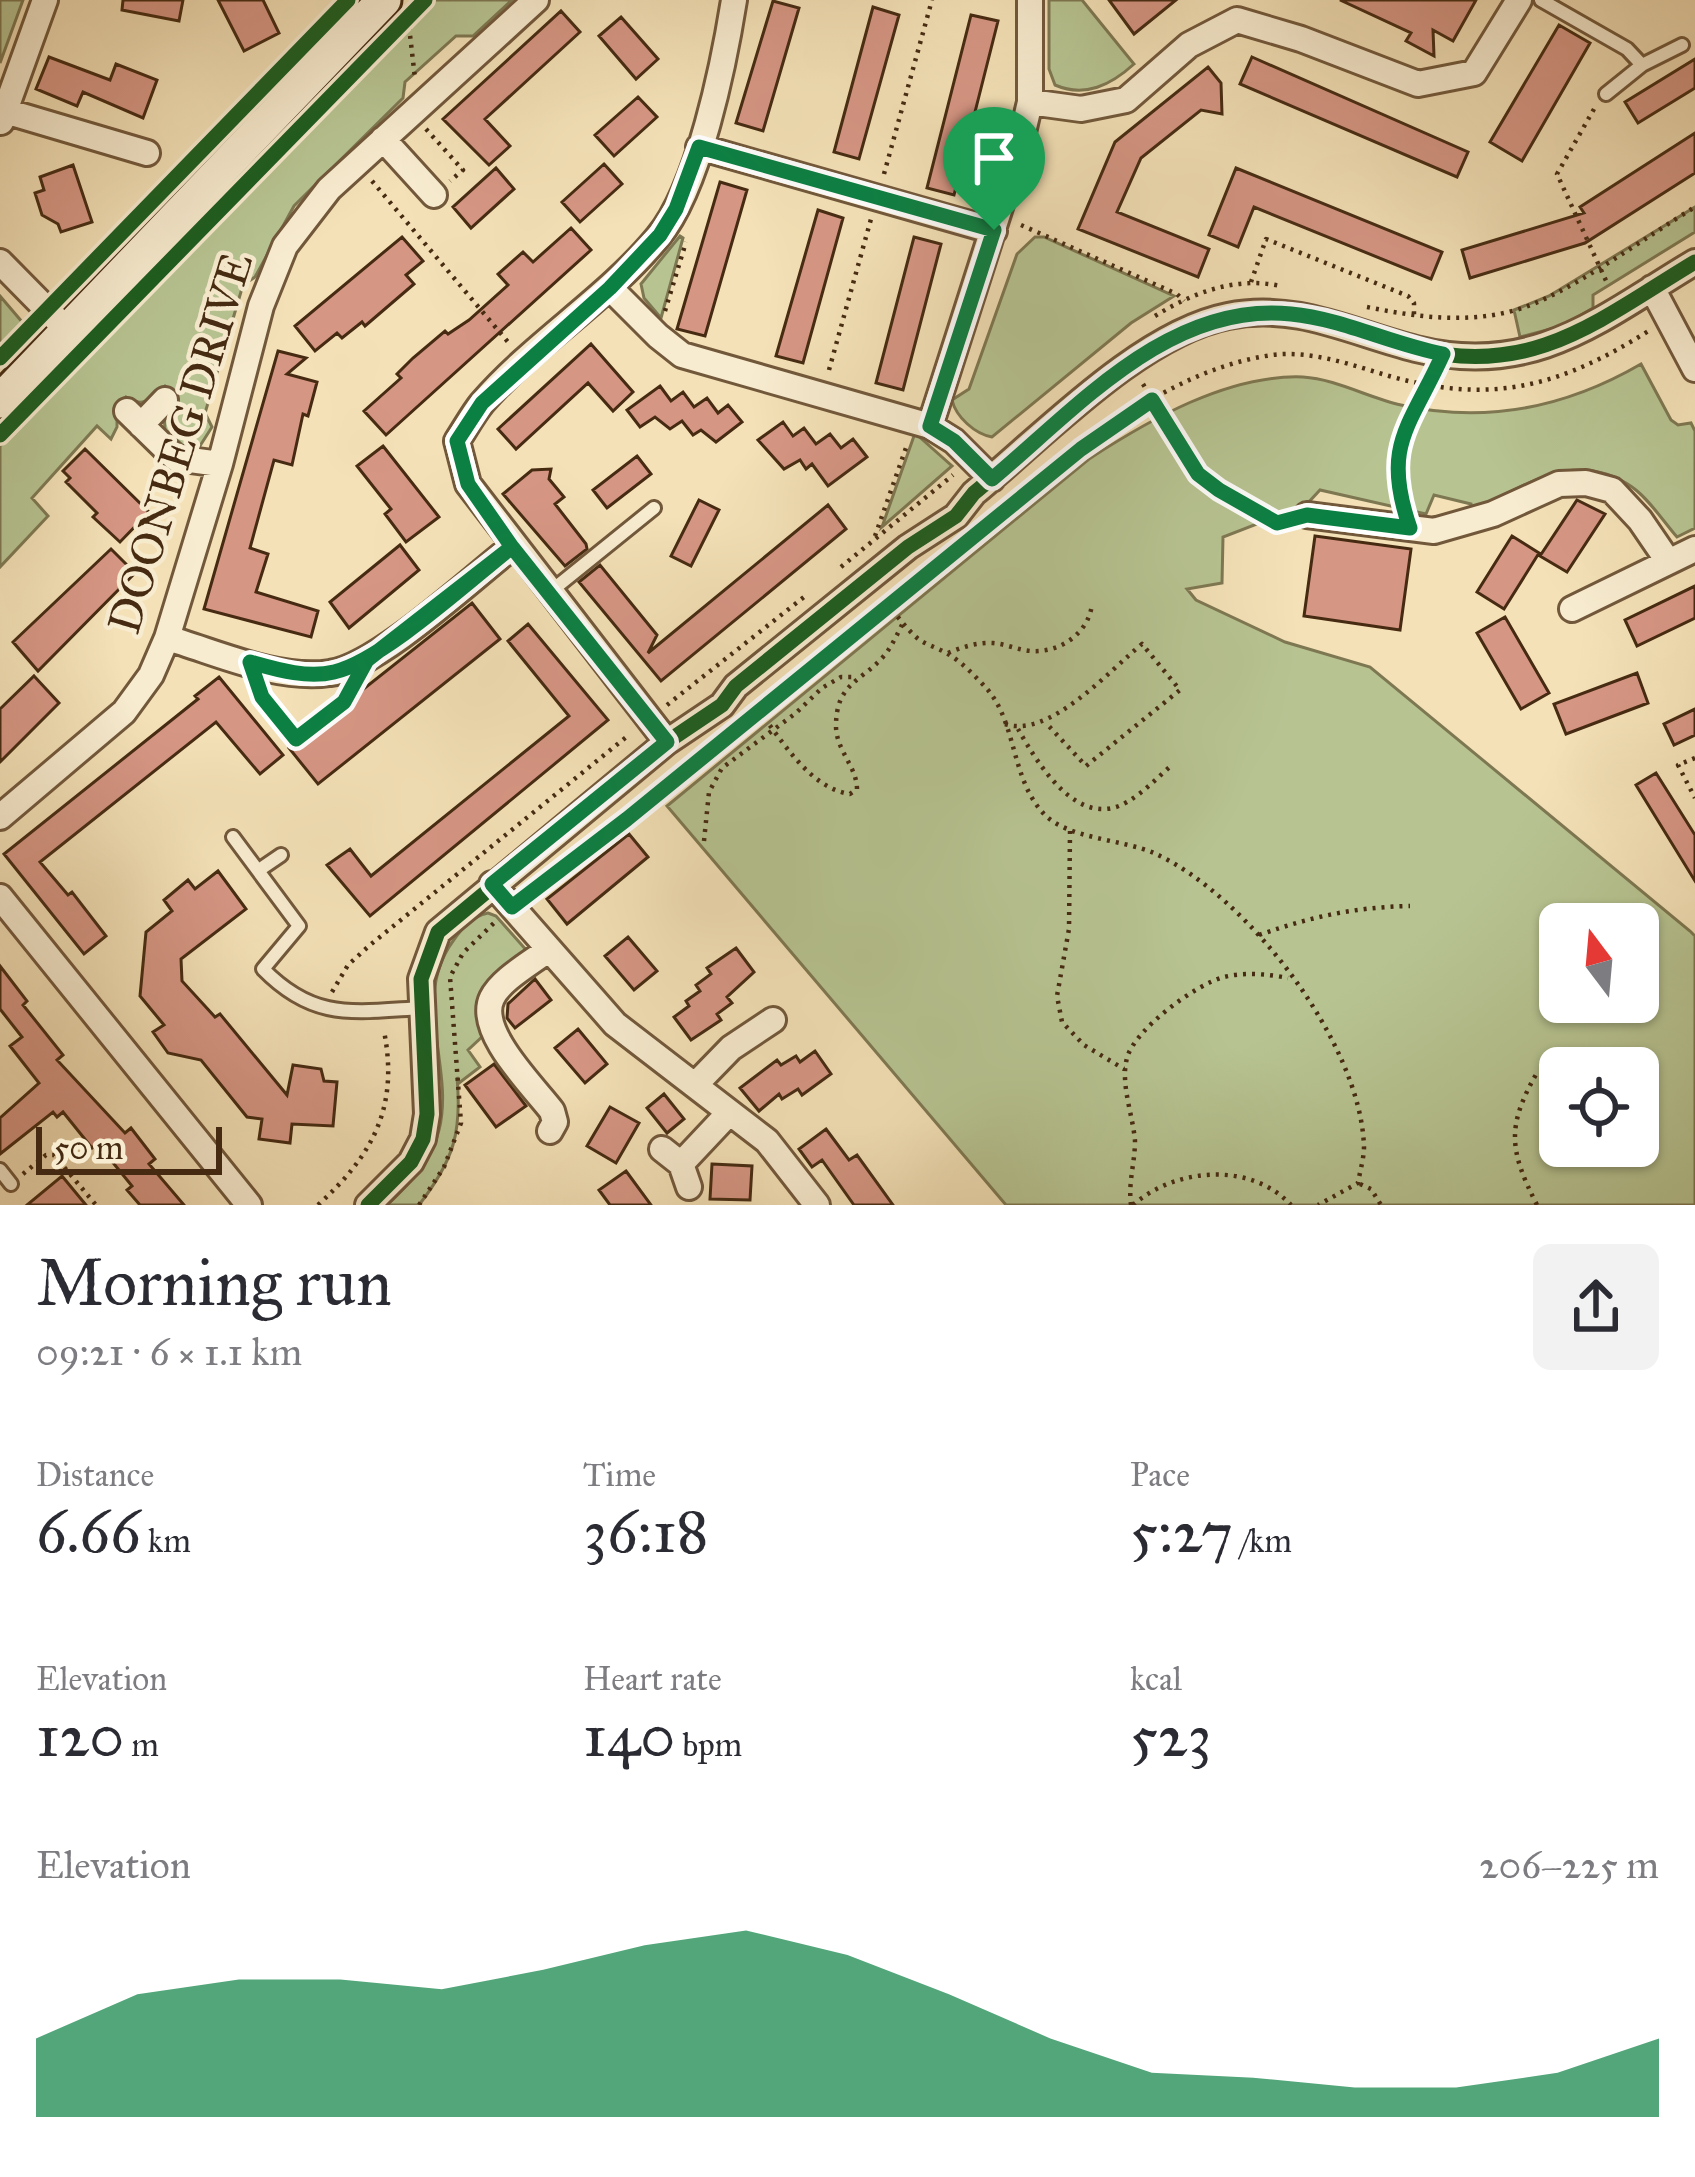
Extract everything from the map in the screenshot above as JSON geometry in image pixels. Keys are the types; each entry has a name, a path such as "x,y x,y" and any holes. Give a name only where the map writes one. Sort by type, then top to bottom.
{"main road":[{"path":"0,401 403,9"}],"street":[{"path":"45,0 2,118 147,153"},
{"name":"DOONBEG DRIVE","path":"0,817 124,712 151,675 167,638 220,464 270,278 285,246 305,216 357,163 536,0"},
{"path":"667,742 512,547 468,484 457,441 482,403 610,288 660,235 676,209 699,147 728,41 734,0"},
{"path":"922,424 996,223 1030,102 1030,0"},
{"path":"1030,102 1081,109 1126,100 1189,45 1237,20 1418,84 1474,73 1519,0"},
{"path":"383,139 434,195"},
{"path":"699,147 996,223"},
{"path":"0,262 68,332"},
{"path":"368,1205 411,1162 423,1138 427,1082 422,980 438,932 667,742 722,705 736,686 868,579 956,516 974,493 1131,363 1197,326 1260,311 1336,322 1443,354 1504,356 1568,339 1695,262"},
{"path":"610,288 682,355 922,424 954,441 992,479"},
{"path":"1652,288 1695,369"},
{"path":"165,400 134,418 175,458 220,464"},
{"path":"1307,515 1434,531 1493,514 1559,484 1586,483 1612,490 1668,561"},
{"path":"167,638 283,671 331,674 367,660 512,547"},
{"path":"1572,610 1695,549"},
{"path":"492,884 615,1024 767,1141 817,1205"},
{"path":"0,897 249,1205"},
{"path":"549,949 499,990 490,1000 490,1014 498,1042 551,1111 555,1121 550,1131"},
{"path":"696,1084 731,1048 773,1020"},
{"path":"677,1166 728,1114"}],"lane":[{"path":"1541,0 1627,49 1642,65"},
{"path":"1606,94 1642,65 1682,44"},
{"path":"549,592 653,508"},
{"path":"232,837 299,926 263,969 287,994 313,1006 421,1008"},
{"path":"259,870 281,855"},
{"path":"0,1170 10,1184"}],"path":[{"path":"403,9 418,106"},
{"path":"391,35 403,9"},
{"path":"1606,94 1585,120 1557,174 1609,286"},
{"path":"357,163 525,363"},
{"path":"658,336 688,236 676,209"},
{"path":"996,223 1177,294 1184,301"},
{"path":"1251,282 1266,239 1408,296 1414,303 1414,315"},
{"path":"418,1205 444,1167 461,1123 450,977 463,953 512,907 1081,449 1152,400 1204,376 1271,355 1311,355 1428,387 1478,392 1525,386 1575,371 1667,319"},
{"path":"1410,528 1396,488 1395,464 1401,440 1443,354"},
{"path":"1131,363 1198,474 1277,523 1307,515"},
{"path":"875,536 922,424"},
{"path":"868,579 919,641 948,653 991,694 1022,780 1045,814 1070,832 1106,837 1157,854 1207,889 1258,935 1340,1056 1364,1147 1358,1183"},
{"path":"948,653 989,642 1030,651 1049,649 1082,630 1092,604"},
{"path":"758,710 809,772 850,794 857,778 844,759 836,729 839,704 854,677 881,660 903,623"},
{"path":"1005,724 1018,729 1046,723 1142,644 1180,690 1086,766 1046,723"},
{"path":"250,662 262,697 296,739 344,702 367,660"},
{"path":"704,841 710,792 722,768 822,688 842,677 854,677"},
{"path":"1018,729 1043,768 1072,800 1100,810 1123,805 1172,765"},
{"path":"1695,758 1678,765 1695,798"},
{"path":"1070,832 1069,929 1057,996 1062,1022 1084,1045 1127,1070"},
{"path":"1258,935 1312,916 1358,907 1410,906"},
{"path":"1132,1205 1128,1181 1135,1144 1126,1058 1143,1031 1191,993 1223,977 1266,974 1291,978"},
{"path":"318,1205 356,1167 376,1138 386,1103 388,1053 379,1010"},
{"path":"1538,1071 1512,1134 1517,1166 1538,1205"},
{"path":"46,1155 62,1160 96,1205"},
{"path":"1132,1205 1149,1191 1195,1174 1246,1180 1291,1205"},
{"path":"1318,1205 1358,1183"},
{"path":"1358,1183 1381,1205"}],"green space":[{"path":"0,0 23,0 0,63"},
{"path":"429,0 512,0 473,36 456,36 405,82 403,98 294,206 255,277 243,285 205,413 212,427 198,449 187,449 165,430 164,414 178,399 165,386 143,402 126,397 117,406 117,427 111,439 97,426 32,498 48,516 0,567 0,446"},
{"path":"1049,0 1082,0 1134,64 1087,90 1055,85 1049,69"},
{"path":"1695,207 1695,232 1593,295 1593,308 1562,326 1520,337 1514,310 1549,296"},
{"path":"680,236 661,318 644,298 641,284"},
{"path":"1035,237 1174,296 1131,323 992,437 967,424 952,400 969,389 1017,254"},
{"path":"0,296 23,323 0,345"},
{"path":"1641,364 1671,420 1678,425 1691,423 1695,431 1695,528 1677,537 1632,487 1590,470 1550,475 1471,511 1471,504 1434,495 1426,514 1320,490 1306,505 1223,537 1222,583 1187,589 1196,600 1285,642 1370,667 1655,903 1539,903 1539,1023 1659,1023 1659,906 1695,936 1695,1205 1006,1205 667,806 1089,459 1190,402 1246,383 1303,377 1401,405 1464,413 1525,408 1584,391"},
{"path":"915,433 952,466 882,527"},
{"path":"488,913 528,952 485,1034 468,1050 480,1067 459,1083 457,1077 456,1130 440,1174 419,1205 387,1205 425,1162 439,1130 442,1082 434,1010 441,963 464,927"}],"building":[{"path":"123,0 183,0 179,21 122,10"},
{"path":"218,0 263,0 279,33 244,51"},
{"path":"1109,0 1176,0 1134,34"},
{"path":"1340,0 1476,0 1453,41 1433,30 1434,56 1406,41 1411,33"},
{"path":"773,1 799,8 763,131 736,123"},
{"path":"873,7 899,15 859,159 834,152"},
{"path":"561,11 580,32 485,119 510,146 489,165 443,119"},
{"path":"971,15 998,21 954,195 927,188"},
{"path":"621,17 658,59 636,79 599,36"},
{"path":"1559,25 1590,43 1522,161 1490,142"},
{"path":"49,57 110,80 116,64 157,80 143,118 83,92 77,106 36,89"},
{"path":"1252,57 1468,152 1457,177 1240,84"},
{"path":"1695,59 1695,88 1638,123 1625,102"},
{"path":"1208,67 1221,83 1222,114 1201,110 1141,158 1117,212 1209,249 1198,277 1078,229 1115,142"},
{"path":"638,97 657,117 614,156 595,135"},
{"path":"1695,133 1695,173 1585,243 1470,278 1462,250 1584,213 1580,207"},
{"path":"604,164 622,184 580,222 562,202"},
{"path":"73,165 92,222 61,232 58,224 42,215 35,193 44,190 40,177"},
{"path":"496,168 514,189 471,228 453,207"},
{"path":"1236,168 1442,252 1431,279 1254,207 1238,247 1209,235"},
{"path":"720,182 747,190 705,336 677,329"},
{"path":"818,210 843,218 803,363 776,356"},
{"path":"571,228 591,250 386,435 364,411 401,378 397,374 508,285 498,274 523,252 533,262"},
{"path":"402,237 423,261 406,275 414,284 365,326 362,322 342,338 337,333 315,351 295,326"},
{"path":"914,237 941,244 903,390 876,383"},
{"path":"591,344 633,392 613,411 588,383 516,449 498,429"},
{"path":"278,351 306,358 287,374 317,382 308,416 303,414 292,465 274,460 250,548 268,554 256,592 318,611 311,637 204,609"},
{"path":"660,386 671,401 683,392 694,407 707,398 718,413 728,405 742,422 716,442 701,430 693,435 682,421 670,429 655,417 640,427 627,410"},
{"path":"783,422 793,436 804,428 816,444 830,434 841,448 853,439 867,457 828,486 812,464 806,469 800,460 784,469 758,440"},
{"path":"383,446 439,517 406,542 385,514 391,509 357,466"},
{"path":"85,449 149,512 120,542 66,482 70,478 63,471"},
{"path":"637,456 651,474 607,508 593,490"},
{"path":"551,469 549,479 564,497 555,504 587,549 565,566 503,494 532,470"},
{"path":"699,500 719,510 691,566 671,556"},
{"path":"1577,500 1605,514 1567,572 1540,556"},
{"path":"828,505 846,529 661,681 579,582 600,565 657,635 648,653"},
{"path":"1315,536 1411,549 1400,630 1304,616"},
{"path":"1512,536 1539,553 1504,609 1477,592"},
{"path":"400,545 419,570 349,628 330,602"},
{"path":"111,549 135,573 38,671 13,642"},
{"path":"1695,586 1695,618 1637,646 1625,620"},
{"path":"472,603 500,639 318,784 289,748"},
{"path":"1505,617 1549,693 1521,709 1477,633"},
{"path":"528,624 608,720 370,916 327,865 350,849 371,876 569,716 508,641"},
{"path":"1637,673 1648,703 1566,734 1554,704"},
{"path":"34,676 59,703 0,762 0,709"},
{"path":"219,677 283,755 260,774 216,722 40,862 68,895 72,892 106,936 84,954 4,854 198,699 195,696"},
{"path":"1695,709 1695,735 1674,745 1664,724"},
{"path":"1656,773 1695,835 1695,881 1636,785"},
{"path":"629,834 648,857 567,924 547,899"},
{"path":"218,871 246,909 181,959 182,981 215,1017 220,1014 287,1095 293,1065 321,1069 324,1081 337,1082 333,1126 292,1124 290,1143 259,1139 262,1119 247,1117 201,1060 168,1053 153,1032 164,1025 140,996 146,932 172,911 164,900 188,880 195,889"},
{"path":"628,937 657,971 634,990 605,956"},
{"path":"736,948 754,972 727,997 732,1003 717,1014 721,1020 691,1040 674,1017 700,991 696,985 711,974 707,968"},
{"path":"0,966 27,1001 23,1005 63,1055 57,1060 125,1133 131,1128 155,1159 149,1164 184,1205 140,1205 127,1190 132,1186 97,1143 92,1148 63,1112 57,1117 53,1112 0,1154 0,1118 39,1083 10,1046 22,1037 0,1009"},
{"path":"535,979 551,1000 515,1028 507,1018 508,1004"},
{"path":"578,1029 607,1064 585,1083 555,1048"},
{"path":"815,1051 831,1074 802,1095 798,1089 782,1099 779,1094 759,1111 740,1088 777,1060 781,1065 796,1056 800,1062"},
{"path":"494,1064 526,1106 496,1127 465,1085"},
{"path":"664,1094 684,1119 667,1133 647,1108"},
{"path":"610,1107 639,1123 616,1163 587,1146"},
{"path":"826,1129 849,1160 857,1155 893,1205 854,1205 822,1160 812,1167 799,1149"},
{"path":"712,1164 752,1166 750,1200 710,1199"},
{"path":"626,1171 651,1205 610,1205 599,1190"},
{"path":"62,1176 86,1205 27,1205"}],"cycle path":[{"path":"0,358 348,0"},
{"path":"0,435 425,0"},
{"path":"368,1205 411,1162 423,1139 427,1114 421,979 438,932 667,742 722,705 736,686 908,547 956,516 974,493 1127,365 1195,326 1253,313 1324,321 1416,349 1496,356 1564,338 1695,262"}],"route":[{"path":"994,230 699,147 676,209 660,235 610,288 482,403 457,441 468,484 512,547 367,660 331,674 283,671 250,662 262,697 296,739 344,702 367,660 440,603 512,547 667,742 492,884 512,907 627,819 976,532 1114,424 1152,400 1198,474 1277,523 1307,515 1410,528 1396,488 1395,464 1401,440 1443,354 1294,314 1260,311 1225,316 1164,341 992,479 954,441 930,426 994,230"}]}
